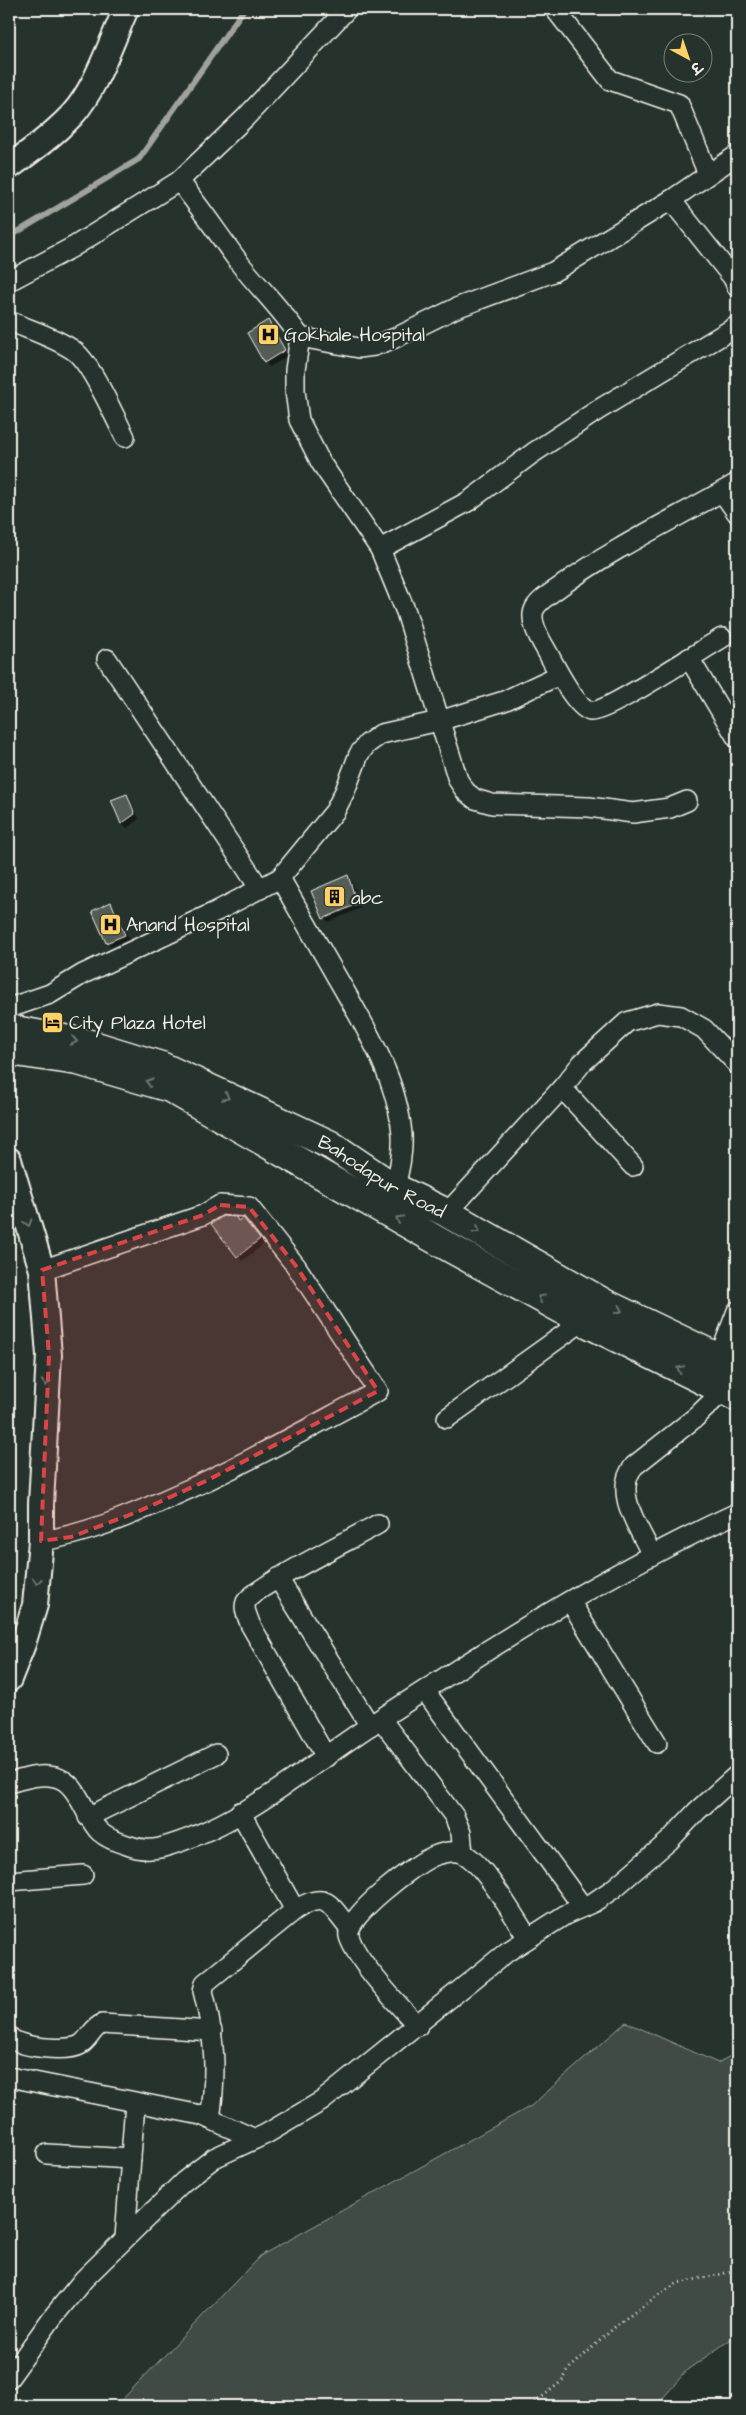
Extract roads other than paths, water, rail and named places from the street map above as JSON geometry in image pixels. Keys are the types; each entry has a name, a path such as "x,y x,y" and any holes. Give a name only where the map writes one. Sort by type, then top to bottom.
{"main road":[{"name":"Bahodapur Road","path":"9,1029 86,1042 162,1066 330,1145 395,1188 448,1213 729,1378"},
{"path":"9,1051 78,1061 170,1088 452,1249 583,1321 729,1378"}],"street":[{"path":"9,167 40,144 73,114 90,87 126,9"},
{"path":"9,281 73,247 178,181 245,118 347,9"},
{"path":"555,9 610,80 679,104 708,174"},
{"path":"300,337 338,346 359,348 374,346 456,308 553,272 671,200 737,155"},
{"path":"178,181 200,207 221,239 266,295 286,315 300,337 295,370 295,391 299,420 321,463 380,548 406,612 458,780 466,792 475,799 492,804 589,807 633,813 670,808 687,801"},
{"path":"671,200 737,287"},
{"path":"9,321 48,337 74,351 86,365 126,437"},
{"path":"380,548 470,501 519,462 598,410 737,326"},
{"path":"722,638 603,709 591,711 582,706 559,674 533,621 535,609 577,575 614,552 730,488 737,513"},
{"path":"688,658 737,738"},
{"path":"108,659 260,889"},
{"path":"9,1008 50,994 83,974 280,878 335,811 346,791 359,754 367,744 380,734 439,721 504,701 559,674"},
{"path":"280,878 364,1024 386,1074 398,1111 402,1133 402,1154 395,1188"},
{"path":"448,1213 562,1088 582,1062 627,1022 658,1013 681,1016 704,1029 737,1064"},
{"path":"562,1088 633,1166"},
{"path":"9,1160 42,1270 49,1355 41,1504 41,1541 34,1605 23,1644 9,1679"},
{"path":"41,1541 71,1536 138,1512 208,1480 378,1391 296,1266 249,1207 220,1204 194,1218 42,1270"},
{"path":"652,1555 628,1504 624,1486 627,1475 634,1466 712,1404 729,1378 737,1311"},
{"path":"447,1418 583,1321"},
{"path":"9,1783 39,1776 56,1777 66,1782 88,1817 100,1832 112,1840 136,1848 157,1848 180,1842 240,1812 326,1757 376,1722 570,1601 652,1555 737,1513"},
{"path":"326,1757 250,1624 244,1608 246,1601 252,1595 278,1578 378,1524"},
{"path":"278,1578 376,1722 454,1816 461,1833 463,1853"},
{"path":"570,1601 656,1743"},
{"path":"425,1691 584,1907"},
{"path":"88,1817 216,1754"},
{"path":"9,2378 52,2318 84,2279 183,2182 214,2158 255,2139 322,2101 418,2026 507,1952 613,1889 737,1775"},
{"path":"240,1812 295,1910"},
{"path":"348,1927 364,1909 397,1880 433,1856 451,1851 463,1853 478,1865 528,1938"},
{"path":"9,1882 83,1875"},
{"path":"210,2119 216,2084 212,2030 203,1990 205,1983 295,1910 309,1902 320,1899 327,1902 348,1927 348,1935 354,1948 389,1994 418,2026"},
{"path":"9,2036 19,2045 64,2047 78,2046 85,2041 96,2027 102,2024 212,2030"},
{"path":"9,2077 135,2103 173,2108 210,2119 255,2139"},
{"path":"125,2238 135,2103"},
{"path":"47,2154 131,2159"}],"waterway":[{"path":"9,237 139,159 244,9"}],"place":[{"name":"Gokhale Hospital","path":"268,334"},
{"name":"abc","path":"335,897"},
{"name":"Anand Hospital","path":"110,924"},
{"name":"City Plaza Hotel","path":"53,1022"}]}
